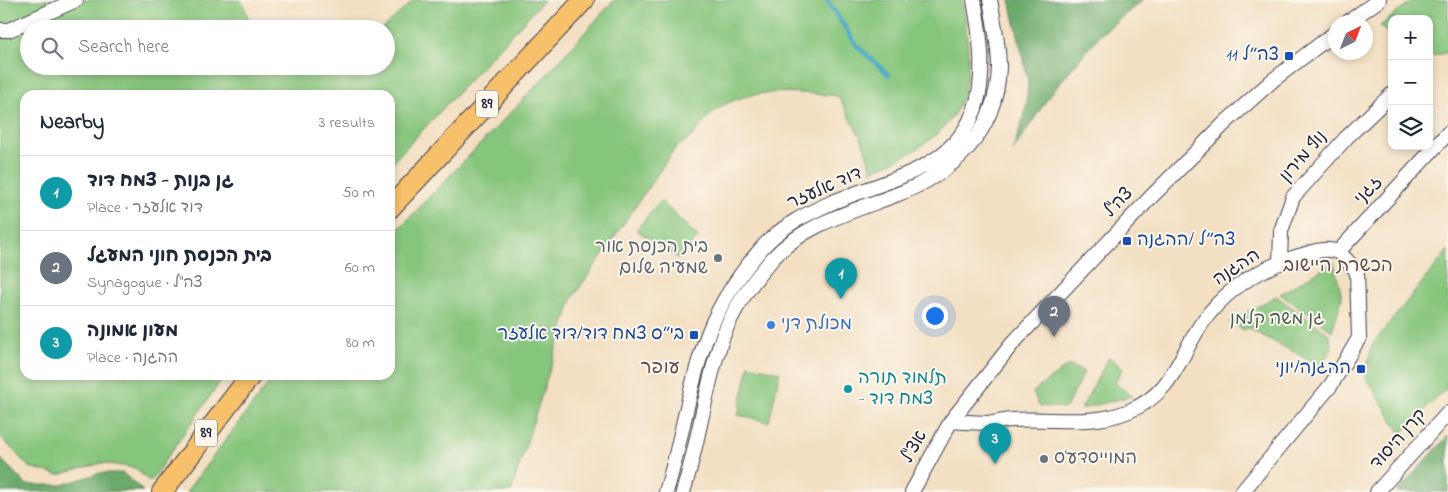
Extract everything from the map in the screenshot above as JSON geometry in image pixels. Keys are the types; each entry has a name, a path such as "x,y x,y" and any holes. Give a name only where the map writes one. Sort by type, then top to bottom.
{"highway":[{"name":"89","path":"395,203 584,0"},
{"name":"89","path":"162,492 247,380"}],"street":[{"path":"31,20 76,0"},
{"name":"דוד אלעזר","path":"666,492 704,343 726,295 746,267 780,231 799,218 855,193 916,170 945,151 968,124 978,103 984,66 974,0"},
{"name":"דוד אלעזר","path":"683,492 719,348 740,303 758,276 784,248 806,231 908,190 939,174 971,146 981,132 992,108 999,66 990,0"},
{"path":"1358,15 1379,0"},
{"path":"0,30 9,30 20,25"},
{"name":"צה\"ל","path":"951,421 1012,344 1150,198 1273,80 1328,38"},
{"name":"נוף מירון","path":"1280,262 1281,231 1293,197 1346,138 1388,98"},
{"name":"זגני","path":"1338,252 1448,133"},
{"name":"ההגנה","path":"951,421 995,423 1012,420 1088,420 1128,412 1149,400 1173,374 1198,328 1219,301 1255,275 1280,262 1322,250 1338,252"},
{"path":"1242,492 1331,385 1359,338 1357,271 1338,252"},
{"name":"קרן היסוד","path":"1378,492 1448,413"},
{"name":"אצ\"ל","path":"912,492 951,421"}],"green space":[{"path":"0,0 241,0 249,20 20,20 20,75 395,75 395,20 392,20 414,0 544,0 395,160 395,90 20,90 20,380 221,380 150,482 135,468 102,463 58,475 29,467 0,436"},
{"path":"614,0 962,0 967,33 968,62 965,86 958,107 945,126 927,142 903,157 872,171 862,140 838,96 790,92 756,94 725,104 712,114 693,135 676,147 572,299 511,492 186,492 271,380 395,380 395,233 539,83"},
{"path":"1010,0 1143,0 1099,36 1050,95 1012,152 1026,110 1028,81"},
{"path":"1413,0 1448,0 1448,52 1433,56 1433,15 1394,15"},
{"path":"1388,20 1388,33 1380,26"},
{"path":"661,201 698,237 679,259 636,230"},
{"path":"1448,250 1448,387 1401,434 1365,376 1372,345"},
{"path":"1334,262 1342,298 1332,331 1280,294"},
{"name":"גן משה קלמן","path":"1276,296 1329,334 1332,349 1320,366 1248,328 1244,330 1229,322"},
{"path":"1109,357 1123,368 1115,383 1132,396 1081,409"},
{"path":"749,365 780,372 769,422 738,415"},
{"path":"1068,365 1084,372 1066,408 1039,406 1033,392"},
{"path":"1448,436 1448,492 1397,492"},
{"path":"0,458 27,485 61,485 100,473 123,473 143,491 0,492"}],"waterway":[{"path":"827,0 857,46 889,75"}],"place":[{"name":"צה״ל 11","path":"1289,56"},
{"name":"צה״ל /ההגנה","path":"1127,241"},
{"name":"בית הכנסת אור שמעיה שלום","path":"718,258"},
{"name":"גן בנות - צמח דוד","path":"841,299"},
{"name":"מכולת דני","path":"771,325"},
{"name":"בי״ס צמח דוד/דוד אלעזר","path":"694,335"},
{"name":"בית הכנסת חוני המעגל","path":"1054,337"},
{"name":"ההגנה/יוני","path":"1361,369"},
{"name":"תלמוד תורה - צמח דוד","path":"848,389"},
{"name":"המוייסדע'ס","path":"1044,459"},
{"name":"מעון אמונה","path":"995,464"}],"district":[{"name":"הכשרת היישוב","path":"1338,266"},
{"name":"עופר","path":"660,368"}]}
